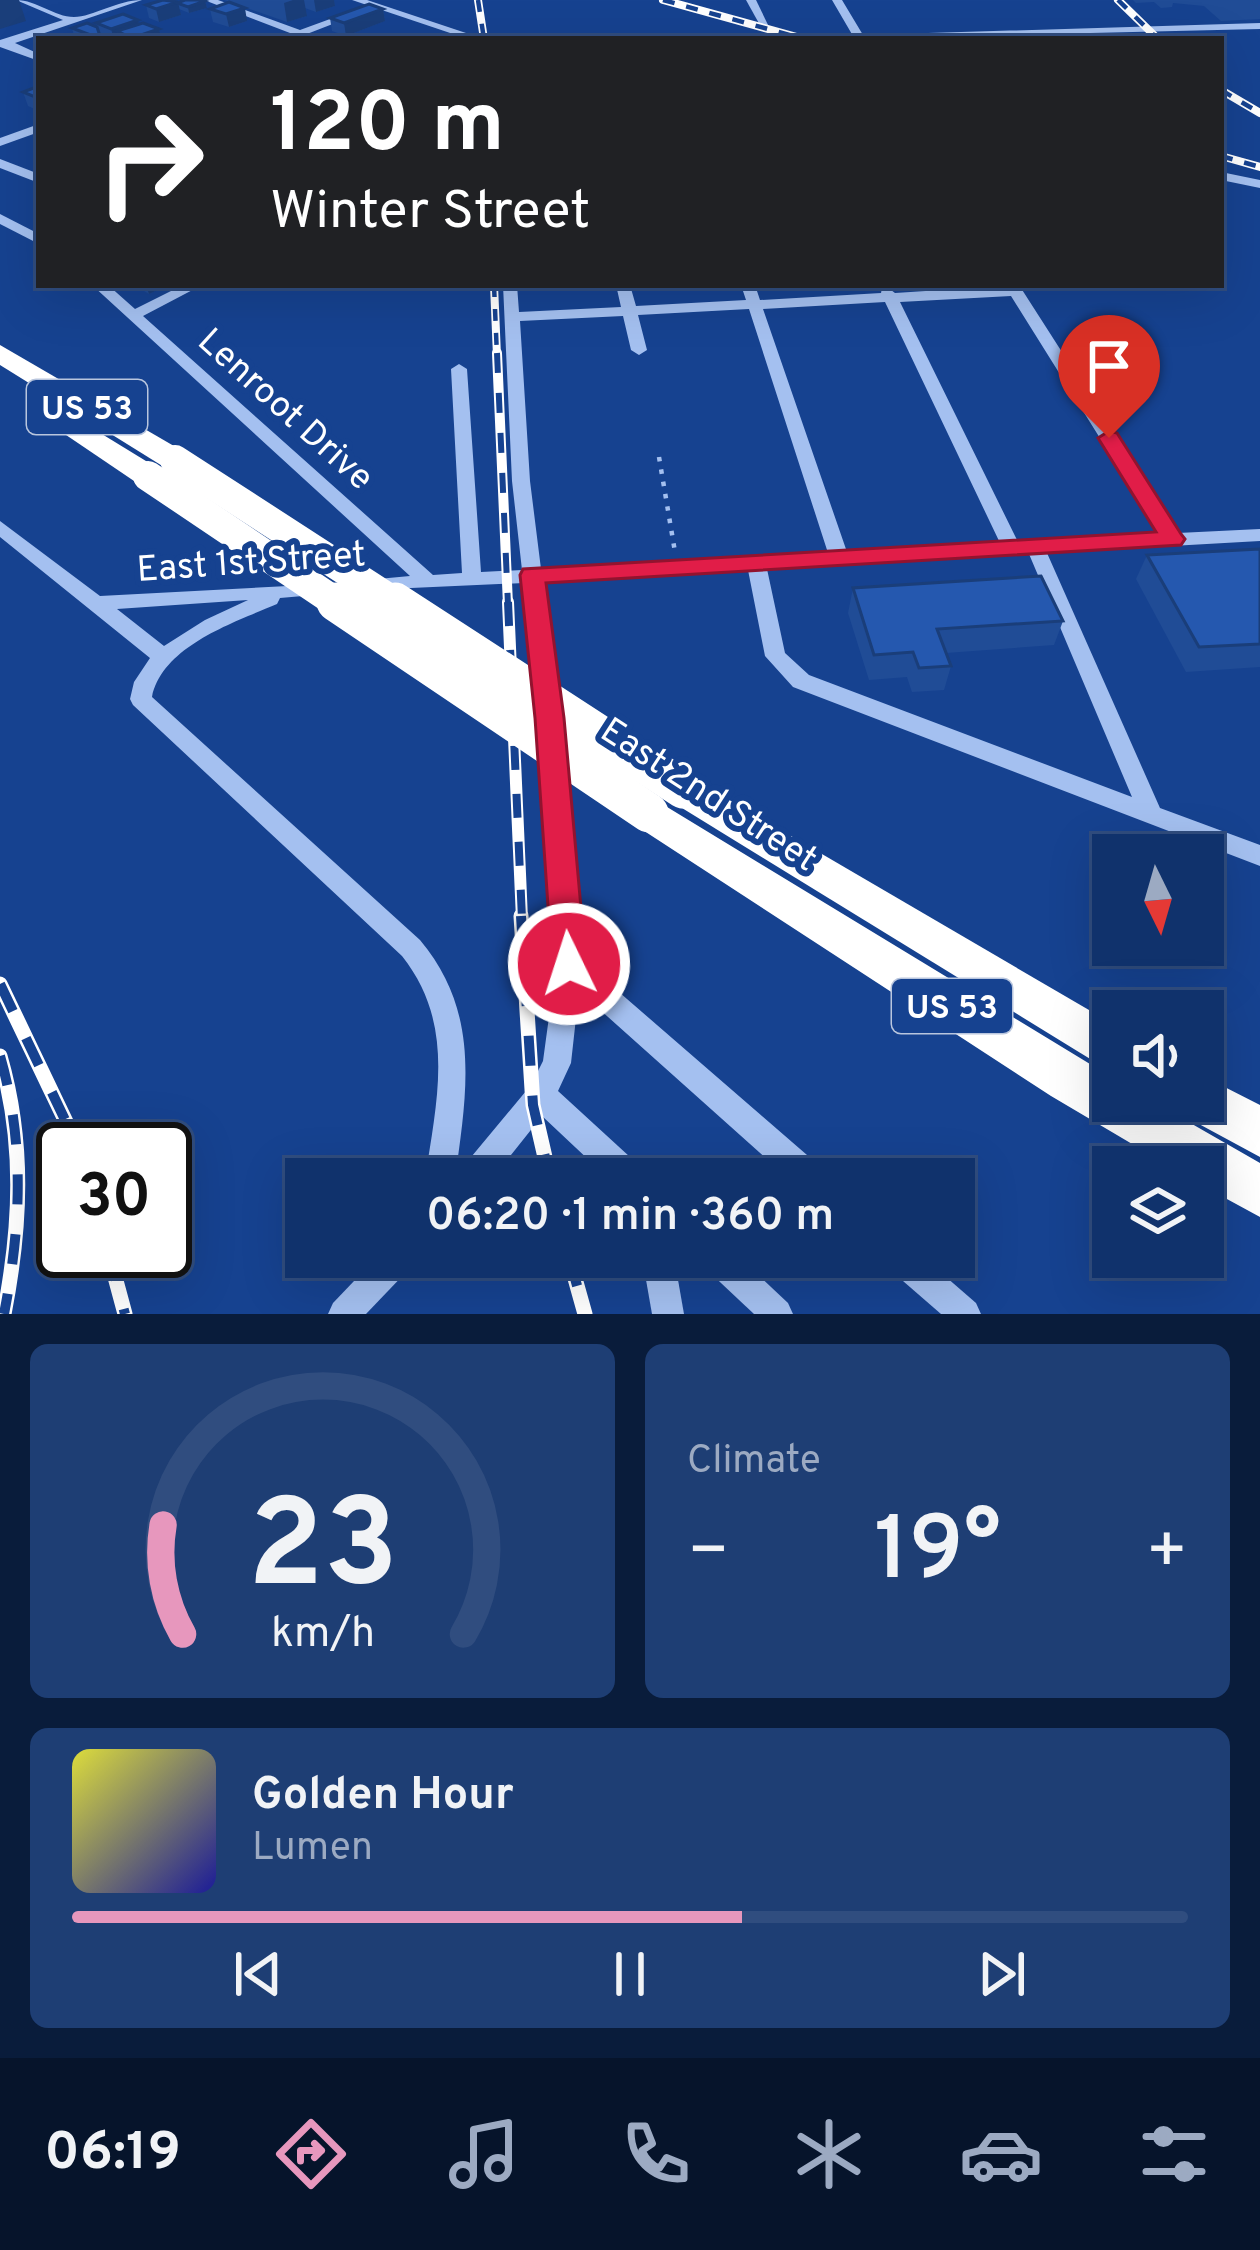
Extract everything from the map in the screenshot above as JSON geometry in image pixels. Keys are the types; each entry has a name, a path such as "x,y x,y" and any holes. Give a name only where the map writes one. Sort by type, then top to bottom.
{"highway":[{"name":"East 2nd Street","path":"0,352 161,468 666,801 1068,1079 1260,1191"},
{"name":"East 2nd Street","path":"0,378 161,468"},
{"name":"East 2nd Street","path":"666,801 1092,1038"},
{"path":"1224,1112 1260,1132"}],"street":[{"path":"21,0 73,20"},
{"path":"2,43 137,0"},
{"path":"208,0 283,33 299,33 375,6"},
{"path":"357,0 470,36"},
{"path":"751,0 765,25"},
{"path":"837,0 858,36"},
{"path":"283,33 342,6"},
{"path":"91,15 112,23"},
{"path":"316,15 333,21"},
{"path":"952,36 1260,26"},
{"path":"2,43 36,57"},
{"path":"0,142 36,129"},
{"path":"0,163 36,178"},
{"path":"1224,177 1260,184"},
{"path":"0,218 36,238"},
{"name":"Lenroot Drive","path":"102,288 429,582"},
{"path":"134,315 190,288"},
{"path":"490,1158 541,1095 557,1064 569,964 550,718 521,481 510,288"},
{"path":"624,288 639,350"},
{"path":"749,288 838,558"},
{"path":"512,317 754,304 887,291 1014,288 1172,539"},
{"path":"887,291 1012,548"},
{"path":"459,369 472,579"},
{"name":"East 1st Street","path":"0,527 100,603 1260,535"},
{"path":"1036,547 1152,815"},
{"path":"756,563 776,656 801,681 1260,856"},
{"path":"287,591 211,626 164,658 144,680 144,703 411,948 437,979 450,1048 442,1158"},
{"path":"100,603 164,658"},
{"path":"569,964 787,1158"},
{"path":"541,1095 609,1158"},
{"path":"344,1314 379,1278"},
{"path":"662,1278 668,1314"},
{"path":"738,1278 777,1314"},
{"path":"923,1278 964,1314"}],"path":[{"path":"659,458 677,567"}],"building":[{"path":"205,1 188,7 177,3"},
{"path":"178,2 156,9 146,5"},
{"path":"229,2 245,8 226,14 210,9"},
{"path":"369,4 383,9 344,23 330,18"},
{"path":"123,14 138,20 111,29 96,23"},
{"path":"87,23 97,27 100,36 93,36 72,28"},
{"path":"143,23 159,29 138,36 117,31"},
{"path":"1260,549 1260,644 1199,647 1147,555"},
{"path":"1041,576 1063,621 937,629 951,666 919,668 913,652 874,655 853,588"}],"railway":[{"path":"478,0 484,36"},
{"path":"663,0 793,36"},
{"path":"1118,0 1155,36"},
{"path":"1224,92 1260,113"},
{"path":"1224,157 1260,167"},
{"path":"494,288 497,356"},
{"path":"497,353 508,605"},
{"path":"508,602 522,919"},
{"path":"521,916 533,1105 545,1158"},
{"path":"0,984 66,1122"},
{"path":"0,1056 14,1121 18,1185 4,1314"},
{"path":"115,1278 125,1314"},
{"path":"575,1278 585,1314"}],"route":[{"path":"569,964 550,718 532,575 1172,539 1109,438"}]}
